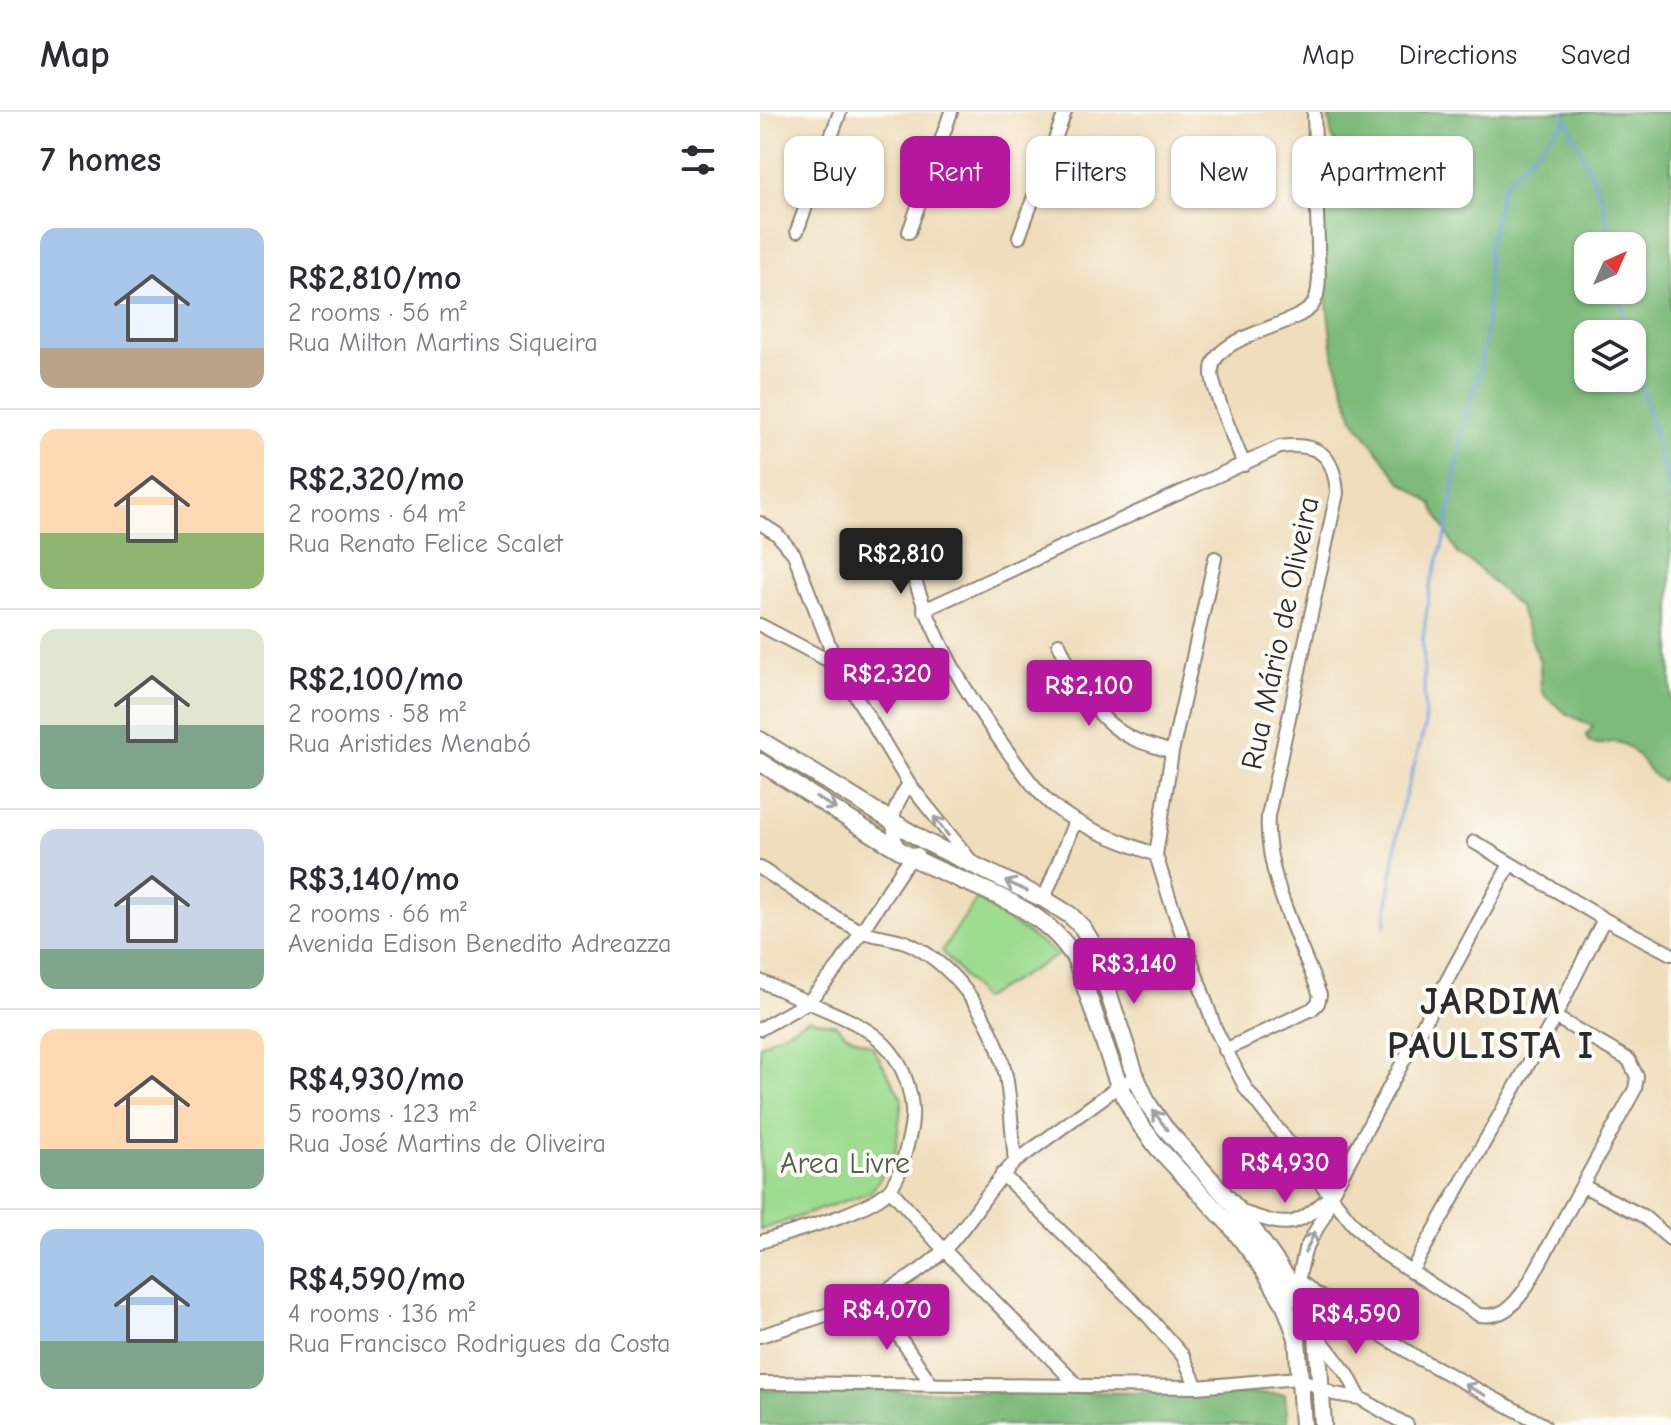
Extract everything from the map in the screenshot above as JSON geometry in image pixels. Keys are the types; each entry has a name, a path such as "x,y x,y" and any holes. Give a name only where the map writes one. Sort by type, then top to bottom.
{"street":[{"path":"797,231 840,112"},
{"path":"909,232 951,112"},
{"path":"1019,237 1065,112"},
{"path":"1244,465 1213,380 1213,364 1222,350 1306,310 1316,298 1319,278 1314,112"},
{"name":"Rua Mário de Oliveira","path":"924,610 1280,447 1313,447 1326,457 1335,473 1337,493 1268,816 1266,839 1270,862 1320,995 1312,1009 1225,1050"},
{"path":"760,523 777,534 794,554 837,665 909,784 975,867"},
{"path":"1215,558 1172,752 1156,855 1184,941 1225,1050 1246,1089 1353,1224 1380,1251 1479,1315 1503,1313 1526,1288 1635,1089 1637,1077 1629,1060 1555,1017"},
{"path":"912,572 924,610 942,650 975,707 1030,782 1051,804 1075,821 1156,855"},
{"path":"760,625 837,665"},
{"path":"1059,644 1077,684 1100,714 1137,741 1172,752"},
{"path":"760,740 891,823 1044,899 1070,915 1082,927 1092,943 1136,1077 1148,1104 1297,1285 1317,1335 1348,1375 1360,1398"},
{"path":"760,762 897,848 909,863 1025,909 1048,924 1065,941 1076,960 1119,1086 1139,1123 1158,1148 1231,1226 1263,1268 1285,1305 1297,1338 1303,1425"},
{"path":"897,848 891,823 909,784"},
{"path":"1044,899 1075,821"},
{"path":"760,1029 808,1002 837,969 926,842"},
{"path":"1474,842 1604,919 1671,954"},
{"path":"1297,1285 1305,1250 1326,1212 1331,1195 1510,864"},
{"path":"760,868 861,931 895,937 914,945 940,964 970,996 990,1030 1005,1075 1015,1162"},
{"path":"1411,1272 1555,1017 1604,919"},
{"path":"760,981 863,1026 884,1042 902,1067 913,1103 904,1161 890,1189 841,1215 760,1242"},
{"path":"760,1336 873,1298 901,1283 944,1250 1002,1174 1015,1162 1119,1086 1136,1077"},
{"path":"1002,1174 1148,1316 1183,1356 1197,1387"},
{"path":"1583,1186 1643,1216 1670,1239"},
{"path":"890,1189 944,1250 1078,1386"},
{"path":"1239,1211 1269,1221 1289,1223 1307,1218 1331,1195"},
{"path":"1297,1285 1418,1358 1544,1425"},
{"path":"873,1298 932,1385"},
{"path":"1317,1335 1323,1425"},
{"path":"762,1379 932,1385 1197,1387 1298,1378 1320,1389 1360,1398 1407,1425"}],"green space":[{"path":"1328,112 1671,112 1671,761 1662,781 1627,746 1616,742 1589,742 1586,736 1593,726 1567,714 1545,696 1541,689 1540,662 1519,607 1477,567 1457,553 1431,503 1400,481 1353,418 1333,353 1320,248 1319,208 1473,208 1473,136 1332,136"},
{"path":"977,898 1058,955 982,999 942,951"},
{"name":"Area Livre","path":"809,1019 836,1025 847,1035 872,1046 902,1099 895,1155 871,1192 760,1230 760,1045"},
{"path":"760,1390 1285,1394 1288,1425 760,1425"}],"waterway":[{"path":"1564,112 1604,204 1609,232"},
{"path":"1385,926 1400,814 1425,727 1423,639 1430,586 1446,534 1464,422 1479,374 1487,323 1489,244 1503,185 1567,119"},
{"path":"1621,304 1625,320"},
{"path":"1643,392 1671,498"}],"district":[{"name":"JARDIM PAULISTA I","path":"1491,1023"}]}
